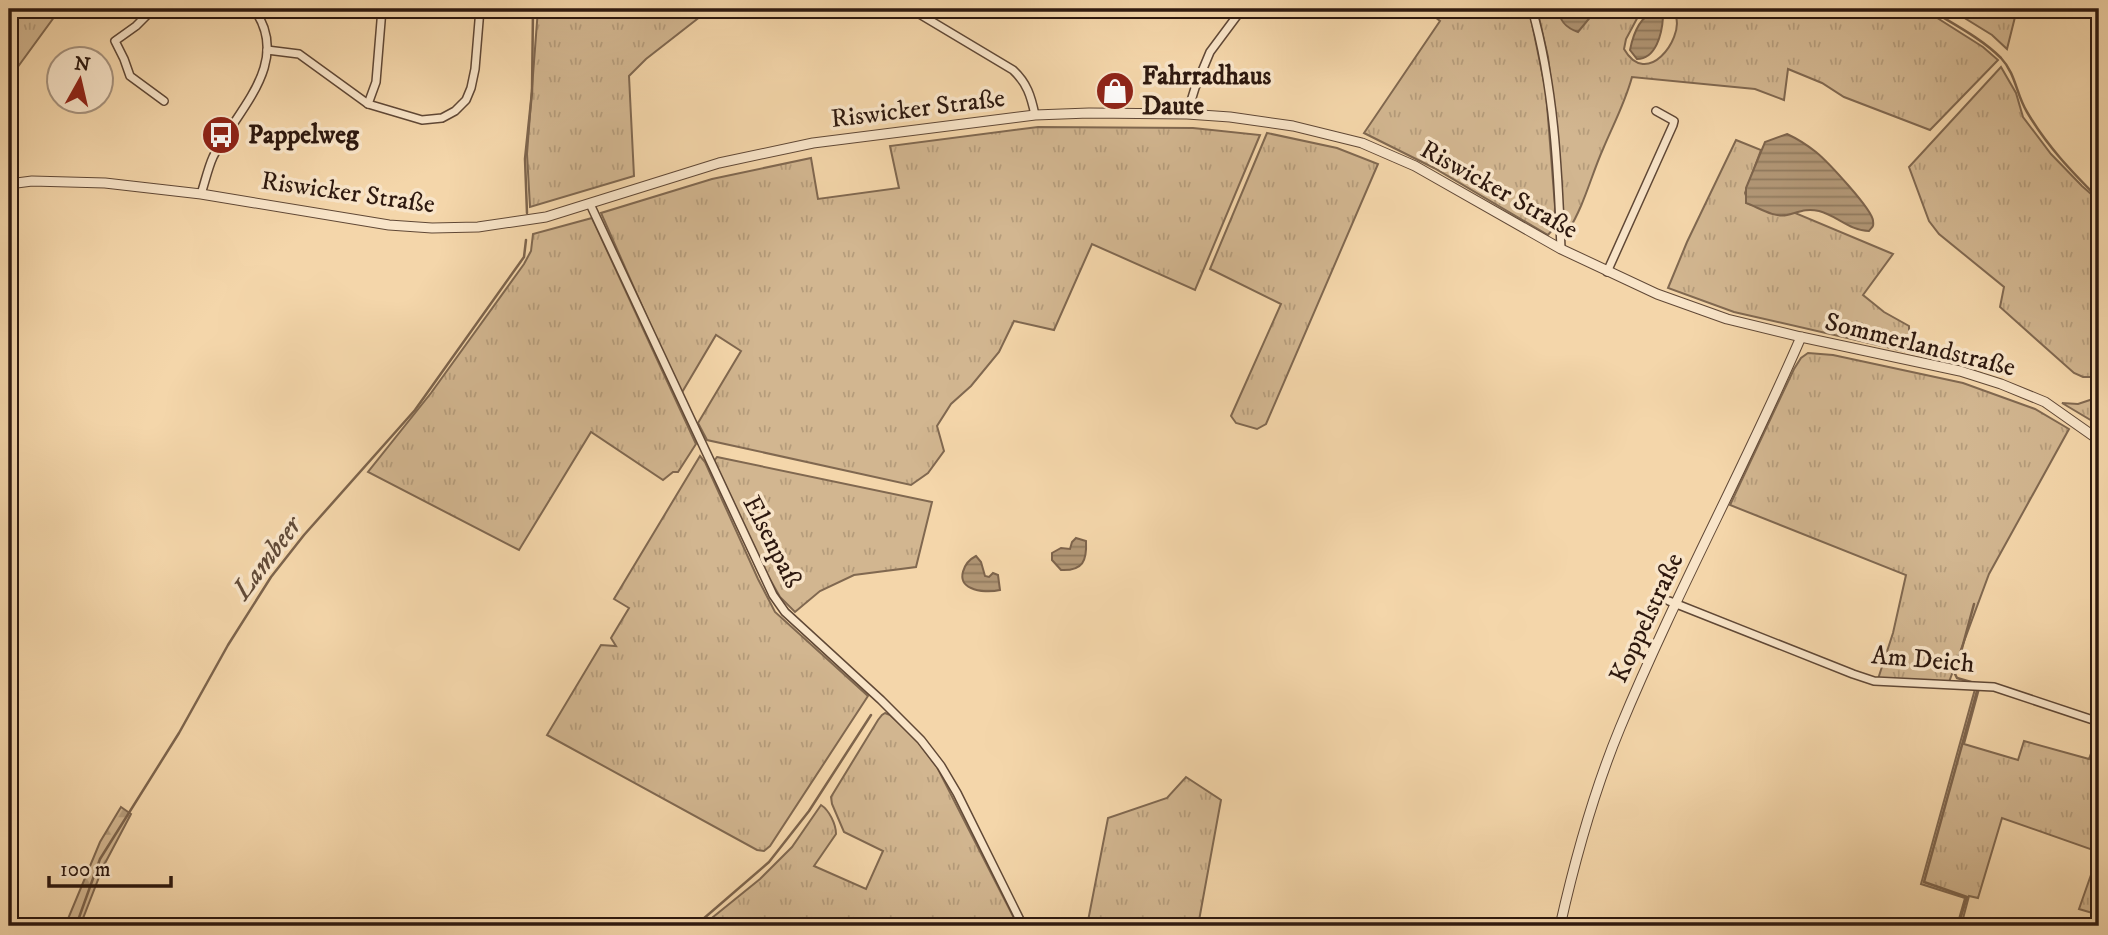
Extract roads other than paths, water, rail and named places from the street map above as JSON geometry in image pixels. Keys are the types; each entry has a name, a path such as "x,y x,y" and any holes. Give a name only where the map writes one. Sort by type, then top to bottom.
{"street":[{"path":"153,9 115,41 130,76 164,101"},
{"path":"201,194 212,159 259,84 265,67 267,50 262,23 254,9"},
{"path":"368,104 376,82 382,9"},
{"path":"267,50 299,54 368,104 422,120 442,118 455,111 466,100 471,88 480,9"},
{"path":"911,9 1025,81 1035,115"},
{"path":"1187,114 1210,52 1242,9"},
{"path":"1532,9 1540,36 1549,94 1561,249"},
{"path":"1607,272 1673,125 1671,117 1656,111"},
{"name":"Riswicker Straße","path":"9,184 32,181 105,183 201,194 389,225 478,227 546,217 719,163 813,144 1035,115 1090,113 1230,117 1293,126 1362,143 1415,166 1607,272 1657,294 1727,319 1801,337"},
{"name":"Elsenpaß","path":"590,204 773,595 785,612 913,732 941,766 1023,926"},
{"name":"Sommerlandstraße","path":"1801,337 1960,371 2001,384 2045,402 2099,440"},
{"name":"Koppelstraße","path":"1560,926 1580,845 1619,730 1672,602 1801,337"},
{"name":"Am Deich","path":"1672,602 1874,681 1994,687 2099,722"}],"waterway":[{"name":"Lambeer","path":"527,213 525,159 532,92 533,9"},
{"path":"1929,9 1976,38 2001,58 2010,71 2023,105 2043,136 2099,199"},
{"name":"Lambeer","path":"76,926 100,859 179,733 228,645 271,577 304,535 415,410 524,257 526,240"},
{"path":"1971,682 1957,678 1955,674 1974,604"},
{"path":"1958,926 1967,897 1924,882 1977,691"},
{"path":"695,926 769,862 809,811 871,715"}],"place":[{"name":"Fahrradhaus Daute","path":"1115,91"},
{"name":"Pappelweg","path":"221,135"}]}
